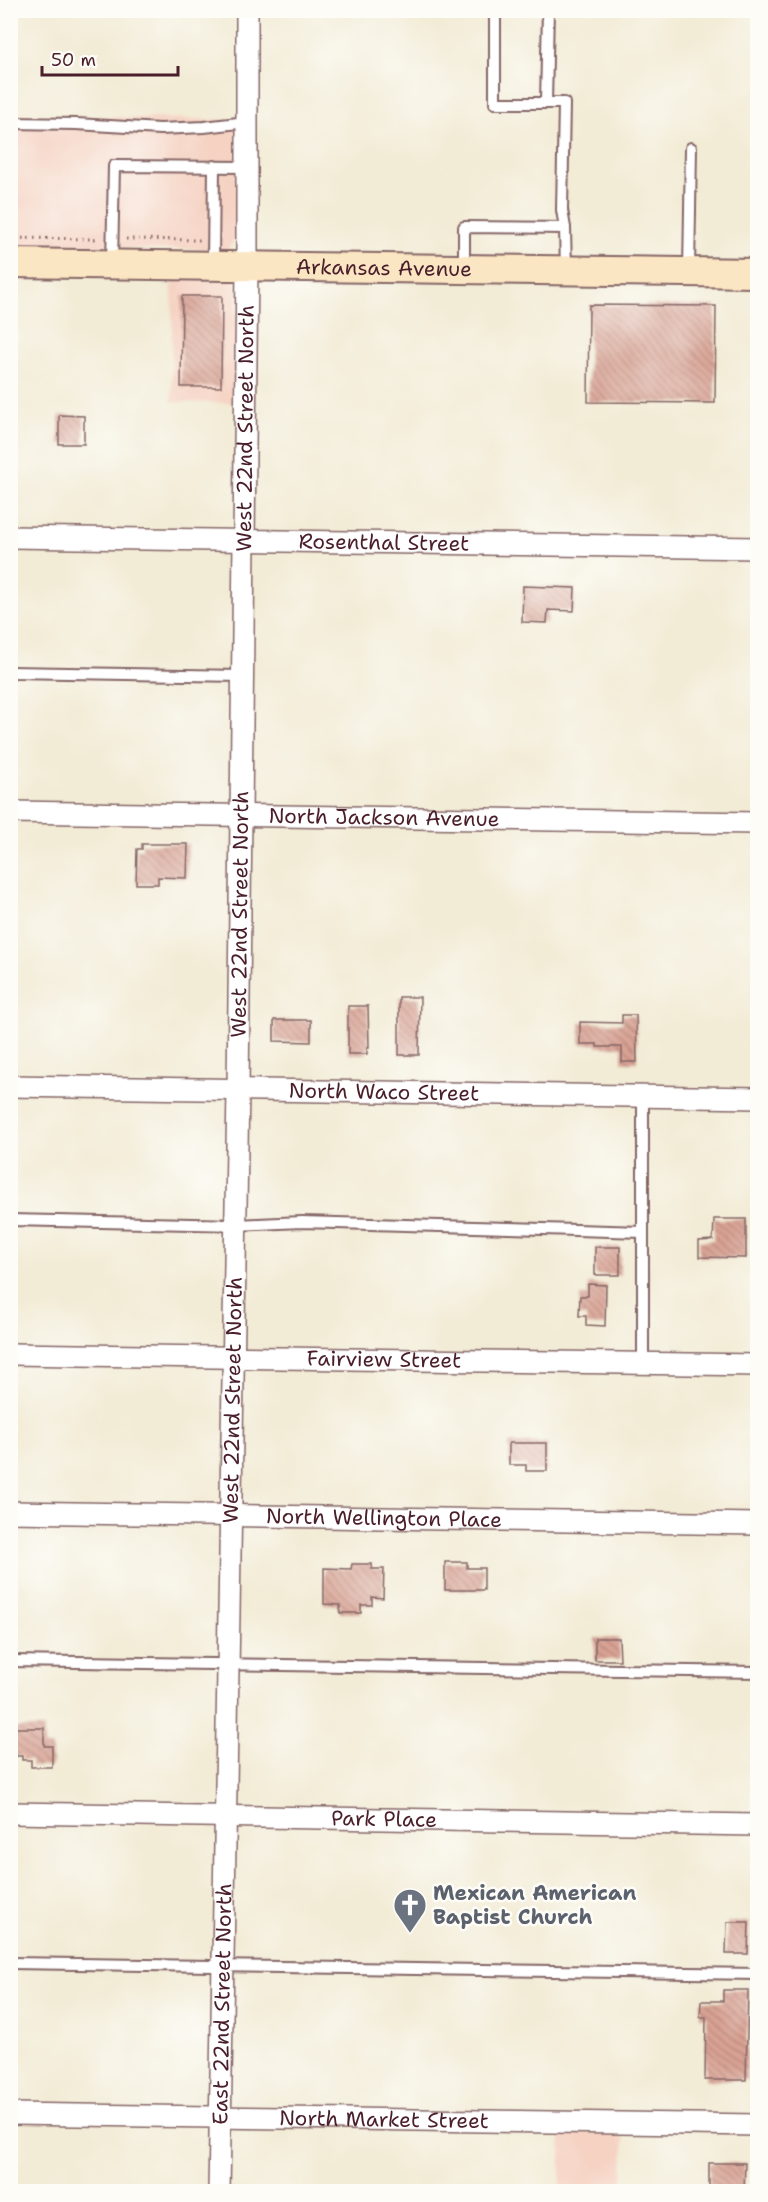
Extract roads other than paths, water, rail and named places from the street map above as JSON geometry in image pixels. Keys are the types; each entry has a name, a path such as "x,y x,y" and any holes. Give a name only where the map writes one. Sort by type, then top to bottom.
{"street":[{"name":"West 22nd Street North","path":"225,1817 237,1225 247,266 247,10"},
{"name":"Arkansas Avenue","path":"10,262 213,267 758,273"},
{"name":"Rosenthal Street","path":"10,537 758,548"},
{"name":"North Jackson Avenue","path":"10,812 758,824"},
{"name":"North Waco Street","path":"10,1086 758,1098"},
{"name":"Fairview Street","path":"10,1354 758,1365"},
{"name":"North Wellington Place","path":"10,1512 758,1524"},
{"name":"Park Place","path":"10,1813 758,1825"},
{"name":"East 22nd Street North","path":"219,2192 225,1817"},
{"name":"North Market Street","path":"10,2114 758,2125"}],"lane":[{"path":"495,10 495,103 564,103 562,210 566,228 566,271"},
{"path":"546,103 548,10"},
{"path":"10,123 160,129 247,122"},
{"path":"689,272 691,148"},
{"path":"112,264 114,166 247,168"},
{"path":"213,267 214,166"},
{"path":"464,268 464,227 566,228"},
{"path":"10,672 243,676"},
{"path":"643,1096 643,1363"},
{"path":"10,1220 237,1225 302,1222 643,1232"},
{"path":"10,1661 758,1672"},
{"path":"10,1963 758,1974"}],"place":[{"name":"Mexican American Baptist Church","path":"410,1934"}]}
